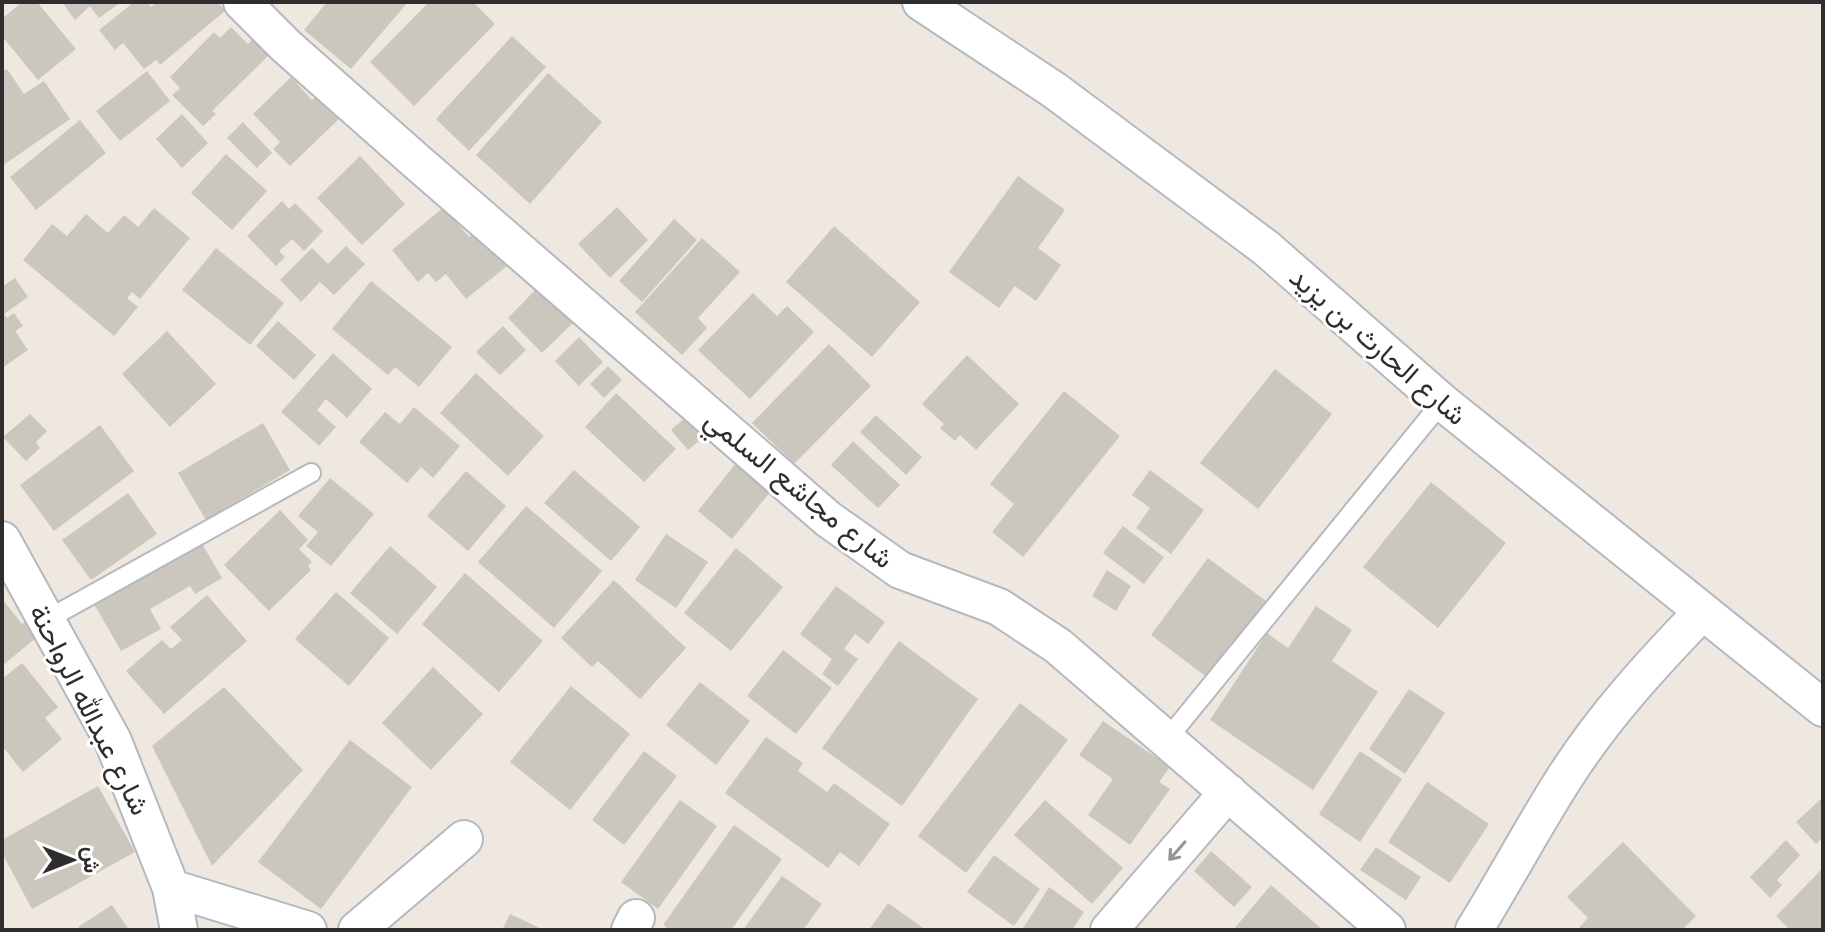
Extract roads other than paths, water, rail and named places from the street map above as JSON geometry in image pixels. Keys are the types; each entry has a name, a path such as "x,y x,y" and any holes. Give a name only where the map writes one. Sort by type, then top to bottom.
{"street":[{"name":"شارع مجاشع السلمي","path":"242,2 286,46 416,161 828,519 900,570 999,607 1058,646 1387,930"},
{"name":"شارع الحارث بن يزيد","path":"921,2 1054,90 1266,248 1442,402 1823,708"},
{"name":"شارع عبدالله الرواحنة","path":"2,540 113,741 171,888 179,930"},
{"path":"1474,930 1566,776 1602,725 1644,672 1702,612"},
{"path":"1109,930 1228,792"},
{"path":"357,930 464,839"},
{"path":"171,888 308,930"}],"lane":[{"path":"1168,738 1442,402"},
{"path":"48,619 311,473"}]}
